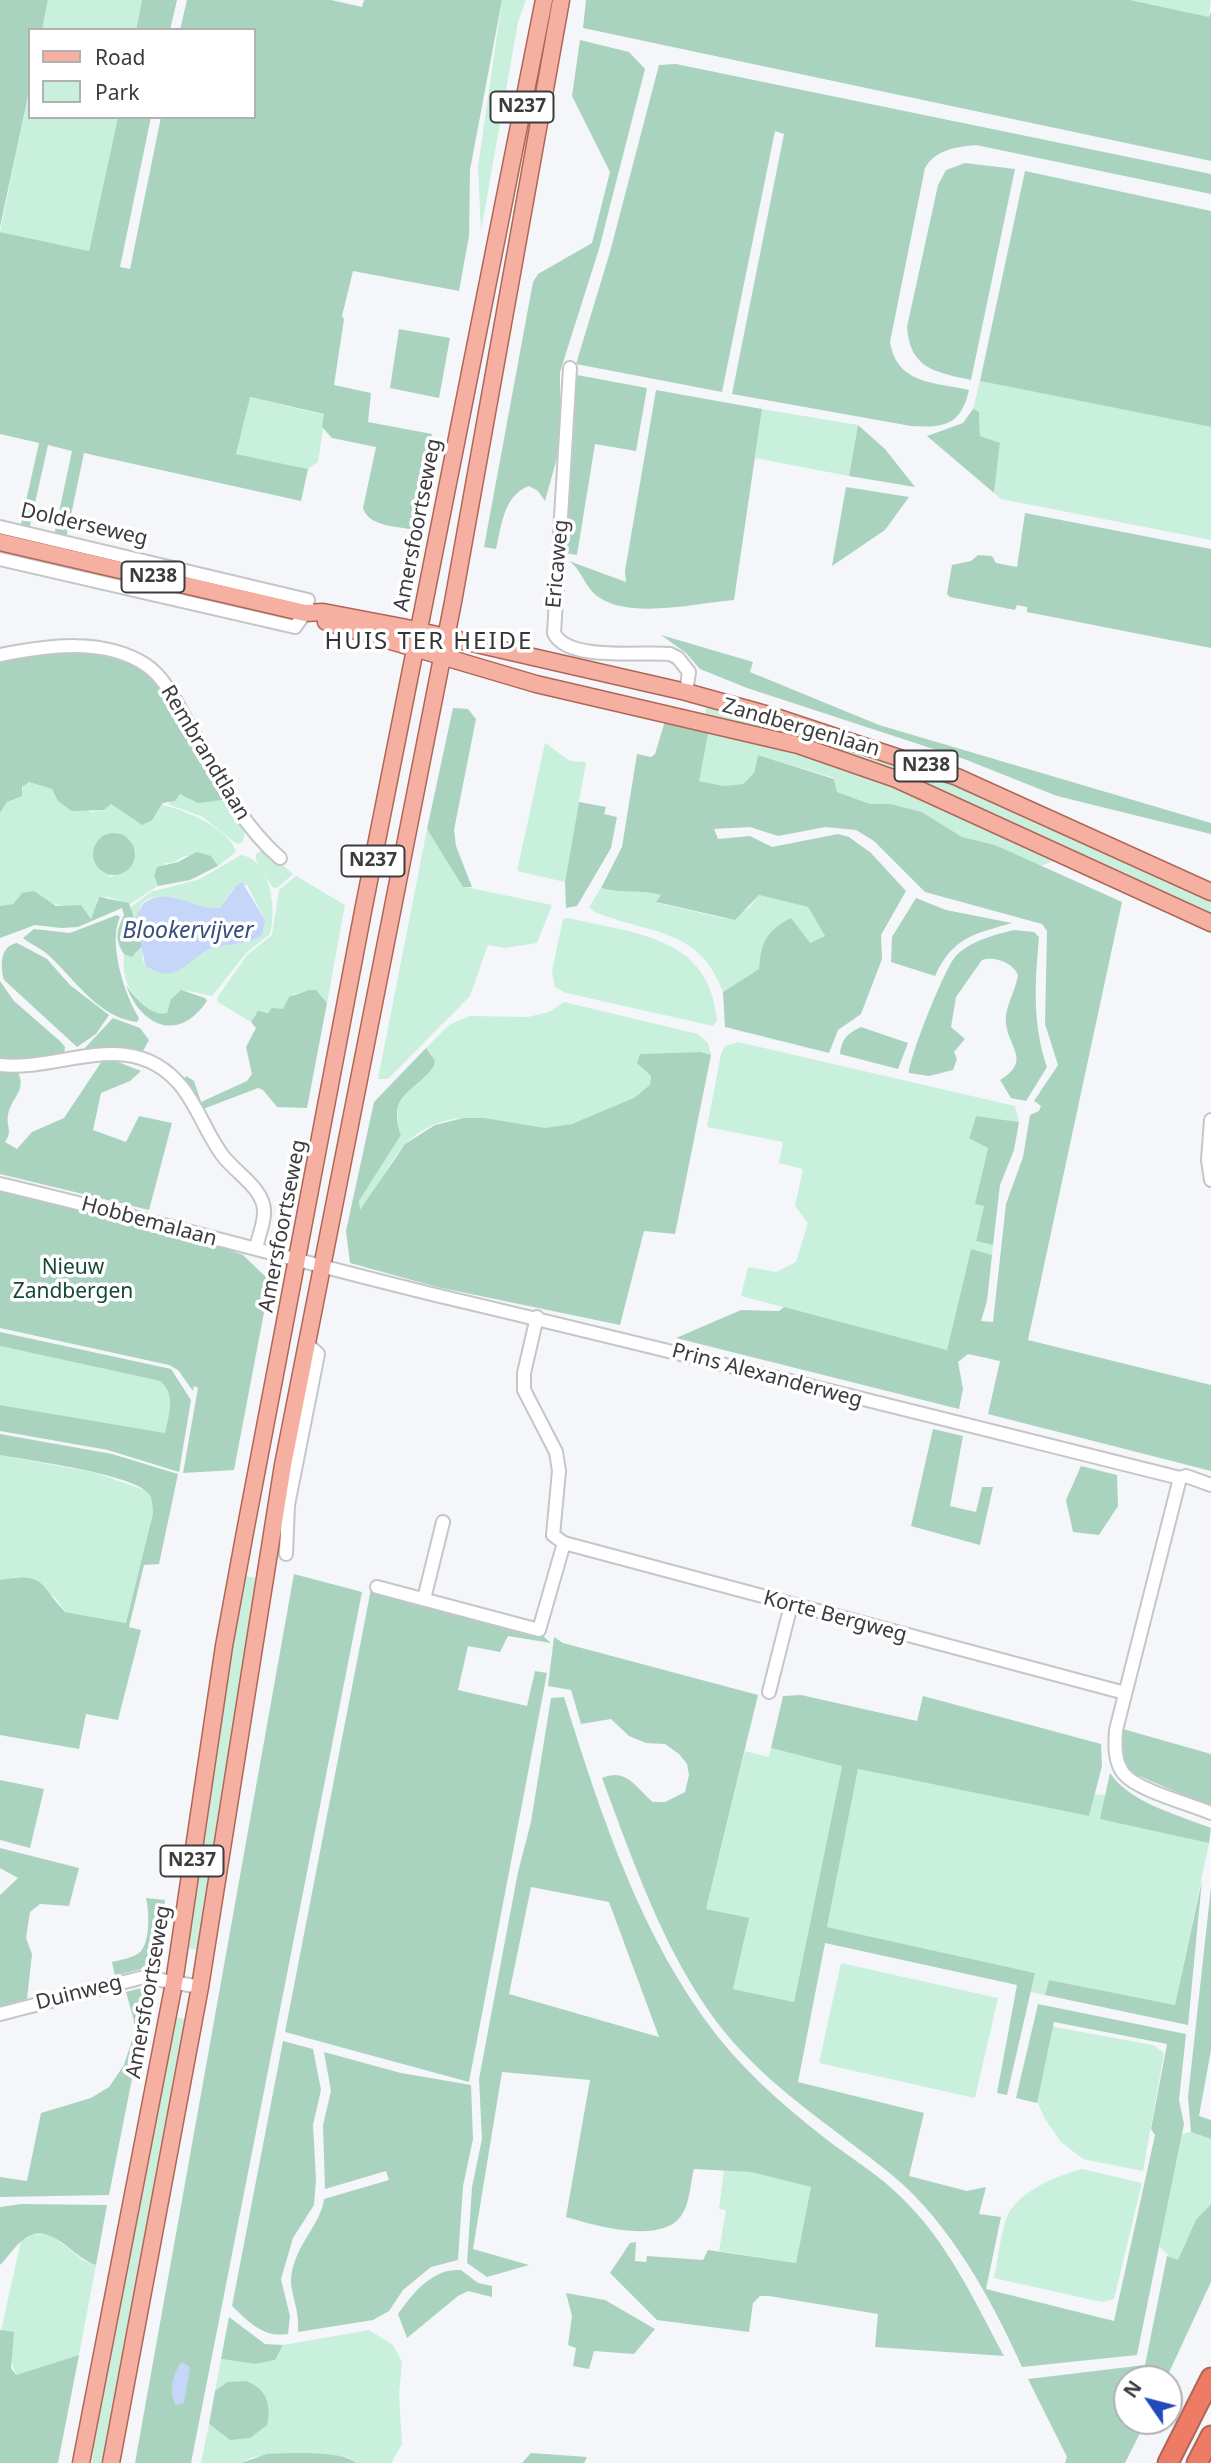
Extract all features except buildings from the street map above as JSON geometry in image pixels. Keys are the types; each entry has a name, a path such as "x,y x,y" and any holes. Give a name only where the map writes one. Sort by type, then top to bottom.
{"highway":[{"path":"1168,2463 1211,2378"},
{"path":"1197,2463 1211,2435"}],"main road":[{"name":"Amersfoortseweg","path":"81,2463 174,1983 224,1646 419,631 544,0"},
{"name":"N237","path":"111,2463 200,1987 268,1551 306,1343 446,638 561,0"},
{"name":"Dolderseweg","path":"0,542 305,613 416,648"},
{"name":"Dolderseweg","path":"305,613 323,612 419,631"},
{"name":"N238","path":"419,631 446,638"},
{"name":"Zandbergenlaan","path":"446,638 686,692 776,717 957,777 1209,893"},
{"name":"N238","path":"416,648 442,656"},
{"name":"Zandbergenlaan","path":"442,656 536,684 797,745 896,779 1210,922"},
{"path":"679,716 686,692"}],"street":[{"name":"Ericaweg","path":"570,368 554,633 562,643 618,656 670,654 678,658 689,671 686,692"},
{"name":"Dolderseweg","path":"0,527 308,600 305,613 295,627 0,559"},
{"name":"Rembrandtlaan","path":"0,655 43,646 79,647 117,653 147,665 169,690 250,827 280,858"},
{"path":"0,1065 22,1068 74,1056 122,1053 167,1073 192,1102 222,1155 261,1199 264,1211 256,1248"},
{"path":"1211,1120 1208,1160 1211,1180"},
{"name":"Hobbemalaan","path":"0,1184 322,1265"},
{"name":"Prins Alexanderweg","path":"322,1265 1180,1478 1186,1476 1211,1485"},
{"path":"377,1587 538,1630 564,1542 553,1535 559,1471 556,1452 524,1390 537,1317"},
{"path":"286,1554 288,1506 318,1354 306,1343"},
{"path":"1180,1478 1116,1730 1115,1747 1124,1774 1136,1782 1211,1812"},
{"path":"424,1599 443,1522"},
{"name":"Korte Bergweg","path":"564,1542 1125,1693"},
{"path":"769,1692 791,1605"},
{"name":"Duinweg","path":"0,2014 144,1977 200,1987"}],"green space":[{"path":"0,0 48,0 42,28 28,28 28,96 0,227"},
{"path":"48,0 142,0 136,28 42,28"},
{"path":"142,0 177,0 170,28 136,28"},
{"path":"187,0 331,0 362,7 364,0 502,0 470,170 469,236 459,291 353,271 342,316 344,319 334,385 371,393 368,422 432,434 414,530 377,522 366,514 363,508 376,447 332,438 322,427 324,414 250,397 236,454 308,469 301,501 84,453 66,539 54,536 72,451 48,445 29,530 20,528 39,443 0,434 0,232 89,251 118,119 151,119 120,267 130,269 161,119 256,119 256,28 180,28"},
{"path":"502,0 526,0 518,22 481,231 478,167"},
{"path":"586,0 1130,0 1209,17 1211,11 1211,161 583,28"},
{"path":"1130,0 1211,0 1209,17"},
{"path":"580,40 629,52 645,69 599,249 560,372 560,447 545,501 538,491 529,486 520,491 505,512 496,549 484,547 533,282 538,274 592,243 610,172 572,96"},
{"path":"676,64 1211,174 1211,194 976,145 954,148 935,157 925,168 890,342 894,356 909,374 930,382 969,390 961,411 950,422 933,426 911,426 732,394 784,134 775,131 722,392 576,364 610,252 659,65"},
{"path":"28,97 28,119 118,119 89,251 0,232"},
{"path":"965,163 1015,169 971,380 936,371 919,360 909,341 907,327 938,185 946,170"},
{"path":"1025,171 1211,211 1211,427 980,381"},
{"path":"399,329 450,338 439,398 390,388"},
{"path":"574,376 647,388 636,451 595,444 577,555 565,553"},
{"path":"980,381 1211,427 1211,540 1001,499 994,493 1000,444 980,436 980,420 973,409"},
{"path":"656,390 762,409 734,600 665,608 629,608 600,598 569,561 626,582 625,571"},
{"path":"249,397 325,415 318,462 308,469 236,454"},
{"path":"762,409 858,425 849,476 755,458"},
{"path":"973,409 979,412 980,436 1000,443 994,493 927,436 963,423"},
{"path":"858,425 885,449 915,487 849,476"},
{"path":"846,487 909,497 885,530 832,566"},
{"path":"1025,513 1211,549 1211,648 1027,612 1027,607 1017,605 1015,610 950,597 947,594 952,565 971,561 978,555 992,556 996,563 1017,567"},
{"path":"661,635 753,662 750,672 879,725 1211,823 1211,834 1057,796 964,759 747,688 700,669 686,653"},
{"path":"68,652 106,655 124,660 154,680 177,710 224,796 222,800 198,803 180,794 175,801 163,803 152,820 142,825 111,804 104,810 72,811 58,801 52,789 29,782 22,787 22,796 7,802 0,813 0,659"},
{"path":"707,704 912,771 1063,828 1137,862 1211,901 1211,914 1086,858 705,716"},
{"path":"453,708 468,709 476,719 454,830 456,846 472,887 463,887 427,829"},
{"path":"665,721 709,729 699,781 724,786 743,784 754,773 758,755 834,779 837,792 870,804 891,804 922,812 962,837 995,845 1122,902 1028,1340 1211,1385 1211,1471 988,1414 1000,1361 968,1354 958,1362 963,1389 959,1409 676,1338 741,1310 779,1311 784,1307 947,1350 971,1249 992,1255 987,1301 981,1321 993,1322 1006,1204 1023,1157 1030,1115 1039,1111 1041,1106 1034,1101 1058,1065 1045,1024 1047,931 1042,924 925,892 874,841 856,830 825,827 778,836 750,827 714,829 718,839 750,836 772,847 838,834 849,837 871,853 906,891 881,935 882,959 861,1014 838,1030 829,1053 725,1027 723,992 759,969 763,944 770,933 791,918 810,943 825,936 808,907 759,895 735,920 656,902 661,895 601,888 622,847 637,754 651,757 655,754"},
{"path":"709,729 849,770 922,797 1059,859 1040,866 995,845 962,837 922,812 891,804 870,804 837,792 834,778 758,755 754,773 743,784 724,786 698,781"},
{"path":"545,743 570,761 586,762 565,882 517,871"},
{"path":"24,783 52,789 91,812 104,810 111,804 136,821 158,812 162,805 171,807 216,828 236,852 218,866 190,856 166,863 154,878 158,886 130,904 108,897 97,899 95,914 91,919 79,905 57,905 20,895 13,904 0,906 0,813 7,802 22,792","holes":["115,832 130,839 136,853 123,873 109,877"]},
{"path":"181,794 214,801 224,796 246,828 242,843 237,844 203,817 168,804"},
{"path":"579,802 606,807 604,814 617,817 611,848 577,906 566,908 565,882"},
{"path":"427,829 465,887 552,905 537,943 505,948 488,945 470,996 388,1079 378,1079"},
{"path":"114,833 129,839 135,854 129,869 114,875 99,869 93,854 99,839"},
{"path":"263,849 293,874 277,888 272,887 256,860 256,854"},
{"path":"197,852 211,856 218,866 190,880 158,886 154,876 157,867 178,862"},
{"path":"241,855 251,859 259,866 269,887 273,912 270,934 247,952 212,996 182,991 173,997 167,1014 156,1014 130,989 125,974 124,954 136,954 143,943 145,965 155,970 171,972 209,950 248,942 262,936 265,920 247,885 233,889 220,908 150,898 142,904 139,917 142,940 130,908 151,892 200,879"},
{"path":"296,876 345,905 327,1003 312,990 294,994 283,1009 255,1014 251,1022 218,1002 217,998 247,955 272,935 279,890"},
{"path":"601,888 661,895 657,903 727,919 749,908 759,895 808,907 825,936 810,944 791,919 783,923 766,938 759,969 723,992 700,954 685,943 669,935 593,911 589,907"},
{"path":"34,891 56,906 81,905 91,919 99,897 129,903 143,945 132,957 124,954 121,949 118,934 124,915 122,908 78,927 35,925 0,938 0,906 13,904 22,893"},
{"path":"916,898 946,910 1012,923 976,934 957,945 935,976 891,962 892,937"},
{"path":"117,915 120,917 116,940 119,968 139,1018 137,1022 110,1013 87,995 46,953 23,938 34,929 70,933"},
{"path":"563,919 643,935 685,955 700,971 711,993 717,1021 713,1026 566,993 555,987 552,971"},
{"path":"1014,930 1034,932 1039,937 1037,1018 1047,1067 1026,1101 1011,1098 1000,1080 1015,1066 1016,1053 1006,1018 1018,975 1008,964 998,960 982,960 956,997 951,1027 965,1039 954,1052 957,1059 953,1070 929,1076 909,1073 928,1014 955,957 975,943"},
{"path":"17,943 47,959 70,985 109,1015 96,1034 77,1047 4,980 4,952"},
{"path":"0,981 14,1001 61,1042 65,1047 64,1054 42,1061 0,1062"},
{"path":"126,985 150,1010 162,1014 167,1013 171,999 181,990 207,1001 185,1022 162,1024 151,1020 141,1011"},
{"path":"316,990 327,1003 307,1108 277,1107 263,1090 258,1088 203,1109 183,1080 186,1076 194,1081 201,1102 247,1081 252,1074 246,1047 256,1028 251,1022 258,1011 268,1013 272,1008 283,1009 289,997"},
{"path":"564,1002 698,1034 708,1043 711,1055 701,1052 640,1054 637,1062 651,1076 650,1085 642,1093 617,1107 572,1124 547,1128 463,1118 447,1120 430,1127 405,1144 363,1210 358,1209 359,1201 401,1135 398,1110 401,1102 434,1066 432,1055 426,1048 449,1025 470,1016 528,1017 549,1012"},
{"path":"113,1018 140,1028 149,1040 142,1053 110,1047 83,1050"},
{"path":"861,1027 908,1043 898,1069 840,1054 846,1037"},
{"path":"738,1042 1015,1106 1019,1122 976,1116 969,1137 988,1147 976,1203 984,1206 976,1241 993,1245 992,1255 971,1250 947,1350 741,1296 748,1267 776,1272 796,1262 808,1223 795,1206 803,1169 779,1163 783,1142 707,1127 721,1054 725,1046"},
{"path":"426,1048 435,1060 434,1066 400,1102 397,1110 401,1135 359,1201 360,1210 405,1144 435,1125 463,1118 484,1118 545,1128 572,1124 634,1098 650,1085 651,1076 637,1063 640,1054 701,1052 711,1055 675,1234 644,1231 620,1325 437,1287 350,1263 346,1231 374,1102"},
{"path":"102,1061 118,1062 141,1071 130,1081 101,1093 93,1130 126,1142 139,1116 172,1123 149,1210 0,1174 0,1072 18,1072 20,1079 20,1089 8,1115 9,1132 5,1142 17,1149 32,1132 64,1118"},
{"path":"976,1116 1019,1122 1014,1150 1000,1185 993,1245 976,1241 984,1206 975,1204 988,1148 969,1138"},
{"name":"Nieuw Zandbergen","path":"0,1190 220,1246 243,1255 270,1281 234,1470 183,1473 198,1388 194,1386 193,1391 178,1370 169,1365 0,1328"},
{"path":"0,1332 171,1369 191,1400 179,1472 108,1450 0,1431 0,1405 165,1433 170,1399 160,1381 0,1346"},
{"path":"0,1346 160,1381 170,1399 165,1433 0,1405"},
{"path":"933,1429 963,1436 950,1506 976,1512 982,1487 993,1487 980,1545 911,1526"},
{"path":"0,1434 112,1454 178,1474 159,1564 144,1565 129,1627 141,1630 118,1720 86,1714 79,1749 0,1735 0,1580 33,1579 45,1587 65,1612 126,1623 153,1513 152,1500 148,1493 138,1486 122,1480 0,1455"},
{"path":"0,1455 96,1473 147,1491 152,1501 153,1513 126,1623 65,1612 55,1597 16,1577 0,1580"},
{"path":"1081,1466 1117,1475 1118,1506 1099,1535 1073,1532 1066,1500"},
{"path":"294,1574 362,1592 191,2463 135,2463"},
{"path":"243,1576 257,1578 201,1950 186,1948 212,1762"},
{"path":"371,1589 534,1628 551,1643 508,1636 500,1652 468,1646 458,1690 527,1706 535,1671 547,1673 469,2082 285,2032"},
{"path":"554,1637 563,1643 758,1695 706,1909 749,1918 733,1989 794,2002 842,1766 771,1748 783,1696 801,1695 917,1721 923,1696 1101,1744 1102,1766 1089,1816 858,1769 827,1927 1035,1973 1007,2095 997,2093 1017,1985 825,1943 798,2082 924,2113 909,2176 967,2191 986,2187 979,2214 1001,2217 986,2289 1114,2321 1155,2135 1151,2129 1167,2044 1054,2022 1037,2103 1016,2098 1038,2004 1186,2034 1179,2100 1184,2124 1137,2355 1022,2367 983,2289 933,2216 892,2175 770,2079 711,2015 691,1984 656,1916 602,1778 610,1775 624,1777 653,1802 665,1802 685,1792 689,1775 687,1764 665,1744 646,1743 629,1736 611,1719 581,1724 571,1690 548,1686"},
{"path":"564,1697 626,1874 645,1917 691,1999 718,2037 759,2081 818,2133 885,2183 917,2214 946,2252 1004,2356 875,2347 878,2314 769,2296 760,2296 753,2303 749,2332 657,2320 610,2273 630,2243 636,2242 635,2261 646,2262 647,2256 703,2260 708,2250 796,2263 811,2187 751,2172 694,2169 686,2206 681,2216 671,2225 658,2230 609,2228 566,2217 590,2080 502,2072 473,2249 529,2265 487,2277 467,2263 472,2187 482,2139 479,2079 518,1872 531,1822 551,1698","holes":["531,1887 609,1902 659,2037 509,1994"]},
{"path":"1123,1729 1211,1754 1211,1807 1130,1772 1121,1752"},
{"path":"771,1748 842,1765 794,2002 733,1989 748,1919 706,1909 745,1751 769,1757"},
{"path":"858,1769 1089,1816 1094,1794 1106,1795 1101,1817 1209,1843 1175,2005 1049,1980 1045,1995 1030,1992 1035,1973 827,1927"},
{"path":"1110,1773 1142,1800 1211,1828 1209,1843 1100,1819"},
{"path":"0,1780 44,1789 30,1848 0,1840"},
{"path":"0,1848 79,1868 69,1906 40,1904 30,1912 26,1938 32,1954 27,1999 0,2006 0,1895 18,1878 0,1868"},
{"path":"1202,1880 1188,2025 1045,1995 1049,1980 1175,2005"},
{"path":"1211,1887 1211,2050 1199,2116 1211,2120 1211,2139 1191,2132 1188,2097"},
{"path":"146,1898 165,1900 155,1965 115,1976 112,1962 136,1955 146,1942"},
{"path":"841,1963 998,1998 975,2098 819,2063"},
{"path":"145,1987 149,1993 109,2195 0,2197 0,2177 27,2181 41,2113 91,2098 109,2087 124,2065 134,2034 134,2021 126,1992"},
{"path":"174,2017 185,2019 168,2130 105,2463 92,2463 99,2400"},
{"path":"1044,2025 1153,2045 1164,2053 1143,2171 1083,2159 1061,2142 1045,2119 1034,2095"},
{"path":"283,2041 313,2049 321,2090 313,2125 316,2180 314,2205 293,2238 281,2279 290,2316 288,2334 279,2335 257,2328 232,2306"},
{"path":"324,2052 401,2073 471,2085 473,2139 463,2186 458,2260 431,2267 403,2290 389,2311 373,2320 298,2332 298,2316 291,2284 293,2267 318,2218 324,2199 389,2180 386,2171 325,2189 323,2125 331,2091"},
{"path":"1191,2132 1211,2139 1211,2204 1201,2217 1183,2253 1178,2260 1173,2260 1159,2246 1182,2134"},
{"path":"1082,2169 1142,2183 1114,2299 1102,2302 994,2278 1004,2226 1011,2209 1038,2186"},
{"path":"724,2170 751,2172 811,2187 796,2263 719,2251 726,2210 719,2209"},
{"path":"21,2204 107,2205 96,2265 52,2236 33,2234 23,2240 0,2265 0,2207"},
{"path":"1211,2204 1211,2282 1172,2365 1145,2365 1167,2256 1178,2260 1196,2220"},
{"path":"50,2234 84,2261 96,2265 79,2355 16,2375 1,2331 21,2241 32,2235"},
{"path":"461,2270 478,2283 492,2286 492,2297 468,2291 458,2296 407,2338 398,2314 410,2298 424,2283 441,2273"},
{"path":"566,2293 605,2300 655,2329 634,2354 594,2351 589,2369 573,2366 576,2348 568,2345 572,2316"},
{"path":"229,2317 265,2344 283,2345 275,2360 256,2364 221,2359"},
{"path":"0,2330 14,2332 11,2368 16,2375 79,2355 58,2463 0,2463"},
{"path":"369,2330 393,2345 402,2362 399,2395 402,2444 391,2463 356,2463 348,2457 284,2454 253,2457 241,2463 201,2463 209,2424 230,2440 227,2382 215,2391 221,2359 256,2364 275,2360 283,2345"},
{"path":"1113,2369 1113,2435 1139,2435 1125,2463 1065,2463 1067,2457 1028,2379"},
{"path":"246,2381 258,2388 266,2398 269,2411 267,2425 250,2438 230,2440 209,2424 215,2391 227,2382"},
{"path":"531,2453 587,2457 584,2463 522,2463"},
{"path":"267,2454 327,2454 356,2463 241,2463"}],"water":[{"name":"Blookervijver","path":"242,882 265,920 262,936 214,948 182,968 166,974 145,965 136,917 143,904 152,899 171,897 210,908 220,908"},
{"path":"182,2362 190,2367 184,2403 176,2405 172,2395 173,2383"}],"district":[{"name":"HUIS TER HEIDE","path":"429,642"}]}
